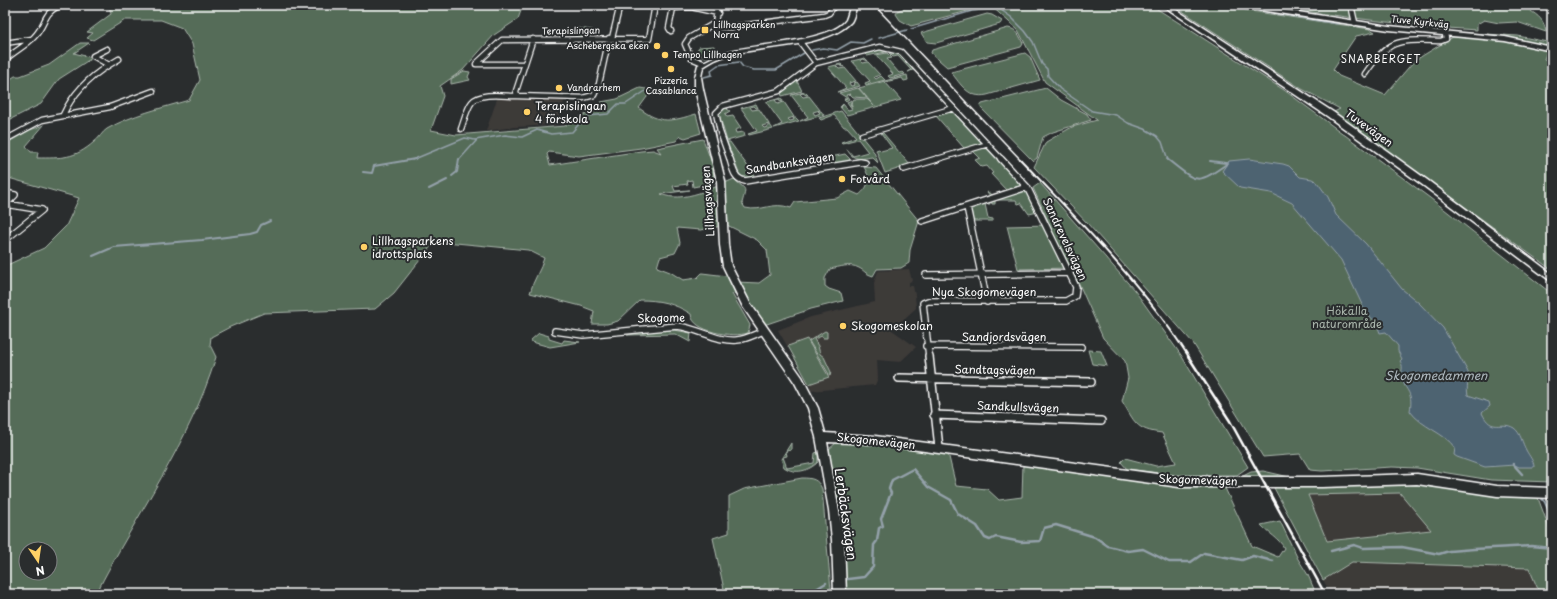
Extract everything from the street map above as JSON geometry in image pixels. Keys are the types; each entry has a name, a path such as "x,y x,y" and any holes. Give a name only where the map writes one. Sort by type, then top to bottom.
{"street":[{"path":"5,60 32,39 38,32 46,15 62,5"},
{"path":"461,129 472,102 487,96 583,98 596,93 620,5"},
{"name":"Terapislingan","path":"524,64 476,64 502,40 611,38 649,39 656,5"},
{"path":"718,5 716,21 712,26 689,38 685,44 691,58 703,63 725,54 800,42 828,35 843,26 852,17 854,5"},
{"path":"712,26 731,27 824,15 829,13 835,5"},
{"name":"Tuvevägen","path":"1165,5 1330,114 1427,184 1552,279"},
{"name":"Tuve Kyrkväg","path":"1240,5 1355,23 1445,34 1505,39 1552,49"},
{"path":"1352,5 1355,23"},
{"path":"671,31 669,28 673,8 691,8 718,12"},
{"path":"1365,74 1382,52 1392,44 1406,41 1441,41 1446,39 1445,34"},
{"path":"5,43 32,39"},
{"name":"Terapislingan","path":"516,96 524,64 533,40"},
{"path":"800,42 816,63"},
{"name":"Sandrevelsvägen","path":"816,63 883,47 901,52 1027,187 1077,290 1075,296 1071,300"},
{"path":"107,49 93,56 109,65"},
{"path":"62,115 79,88 92,76 119,60"},
{"name":"Lillhagsvägen","path":"703,63 699,69 698,77 705,118 720,170 725,256 729,271 739,293 805,389 813,408 821,437"},
{"name":"Sandbanksvägen","path":"816,63 779,91 723,106 719,109 716,115 736,177 739,180 745,181 860,162 865,163"},
{"path":"5,140 34,123 62,115 101,109 153,91"},
{"path":"862,135 954,108"},
{"path":"904,169 988,144"},
{"path":"5,182 5,187"},
{"path":"922,221 1027,187"},
{"path":"5,194 16,195 6,204"},
{"path":"5,240 42,210 6,204"},
{"path":"968,207 987,302"},
{"path":"926,275 1070,273"},
{"name":"Nya Skogomevägen","path":"939,448 926,346 923,303 928,301 1061,302 1071,300"},
{"name":"Skogome","path":"555,331 579,335 646,327 676,326 696,328 724,339 737,340 764,331"},
{"name":"Sandjordsvägen","path":"926,346 1081,347"},
{"name":"Sandtagsvägen","path":"900,378 1091,382"},
{"name":"Sandkullsvägen","path":"934,415 1101,421"},
{"name":"Skogomevägen","path":"821,437 854,438 939,448 1179,482 1322,482 1417,479 1497,491 1552,494"},
{"name":"Lerbäcksvägen","path":"821,437 837,530 840,594"}],"shaded area":[{"name":"Terapislingan 4 förskola","path":"565,98 557,125 514,127 486,131 497,99"},
{"name":"Skogomeskolan","path":"909,269 912,281 909,282 909,286 913,286 916,308 892,330 916,347 900,362 877,360 878,378 875,385 811,391 809,384 778,330 811,317 875,302 874,283 878,271"},
{"path":"1400,493 1432,530 1327,541 1308,495"},
{"path":"1352,562 1529,568 1540,594 1331,594 1323,580"}],"green space":[{"path":"109,5 523,5 518,19 494,35 463,70 440,86 443,96 431,130 456,135 565,126 590,111 602,107 601,102 617,99 640,88 652,90 639,108 654,117 667,120 673,120 696,114 701,133 685,138 680,136 676,141 641,148 579,156 549,152 547,154 550,165 641,151 653,150 661,153 657,148 703,139 713,166 714,183 693,187 692,180 687,181 688,184 673,186 675,191 690,190 661,194 669,197 688,196 708,190 734,179 743,187 745,191 742,203 745,208 751,209 773,206 784,206 791,208 795,202 837,198 850,191 859,195 865,189 868,182 868,175 864,167 876,168 919,221 910,250 909,263 901,268 877,269 873,276 859,268 852,266 830,269 825,278 825,286 841,293 843,301 811,309 764,325 741,292 732,294 750,325 748,333 733,335 706,329 698,325 693,320 691,314 685,310 666,303 654,301 640,300 618,321 607,324 592,324 594,311 581,306 530,293 544,258 528,250 435,241 394,293 375,309 264,313 230,327 211,337 210,345 216,357 205,389 192,419 177,449 96,594 5,594 5,266 44,248 66,226 79,198 5,177 5,144 30,130 44,125 26,146 31,152 38,152 37,158 74,155 87,148 96,141 105,130 116,124 147,112 189,100 200,80 192,44 182,28 161,20 125,20 93,40 87,38 93,33 87,32 111,14","holes":["727,225 757,240 767,250 770,275 759,283 736,282 727,276 702,273 697,278 683,280 670,272 657,267 660,257 675,253 680,243 677,228 701,230"]},
{"path":"913,5 981,5 975,9 911,26 900,20 896,14 897,11"},
{"name":"Hökälla naturområde","path":"990,5 1151,5 1284,90 1430,198 1552,294 1552,482 1491,480 1417,468 1392,467 1322,471 1310,470 1300,454 1263,457 1193,343 1088,224 1034,167 1046,142 1072,127 1097,120 1045,82 1018,30"},
{"path":"1173,5 1226,5 1250,11 1370,29 1375,32 1356,36 1333,70 1339,76 1385,95 1414,61 1453,37 1499,40 1548,49 1544,59 1552,64 1552,270 1334,112 1340,109 1302,89"},
{"path":"1266,5 1552,5 1552,11 1539,6 1529,10 1536,14 1544,24 1546,32 1517,22 1499,23 1484,20 1477,24 1477,30 1371,20"},
{"path":"987,14 992,15 1002,21 1000,24 936,43 927,42 921,33"},
{"path":"577,28 593,30 592,36 575,37"},
{"path":"1008,28 1018,33 1023,44 1021,47 947,67 931,53 932,50"},
{"path":"1437,31 1518,36 1547,42 1547,46 1506,38"},
{"path":"80,43 89,43 74,53 92,58 59,79 41,104 5,122 5,86 10,82 9,80 15,76 20,76 49,65"},
{"path":"714,46 719,52 705,57 696,52 699,47"},
{"path":"880,49 898,52 915,69 908,72 911,70 898,56 893,57 889,53 891,53 890,51 867,56 864,53"},
{"path":"887,53 892,58 887,59 899,73 903,72 905,74 890,78 888,76 893,74 876,55"},
{"path":"1025,53 1030,57 1040,80 987,95 981,96 970,93 962,86 951,72"},
{"path":"865,58 868,61 863,59 860,60 863,63 868,62 880,75 874,77 876,79 881,76 885,80 866,85 865,83 870,81 852,61"},
{"path":"841,64 844,67 839,65 836,66 839,69 845,68 856,81 849,83 851,86 855,85 854,83 857,82 860,86 837,92 846,88 828,67"},
{"path":"464,71 470,72 468,77 470,80 451,84 451,79"},
{"path":"907,75 908,80 904,81 902,78 885,82 901,100 847,115 840,107 843,104 848,110 852,109 847,102 852,100 850,104 852,107 851,103 854,99 867,99 874,106 859,88"},
{"path":"797,81 802,91 782,96 781,93"},
{"path":"858,88 867,98 853,97 850,94 846,95 849,99 846,101 844,99 847,98 839,93"},
{"path":"1046,88 1061,100 1087,114 1091,120 1053,132 1043,137 1037,158 1033,161 980,107 982,104"},
{"path":"805,92 808,95 803,93 800,94 803,97 809,96 820,110 813,112 815,115 820,113 818,111 821,111 824,115 800,121 808,117 791,95"},
{"path":"781,98 783,101 781,102 779,99 775,100 778,104 784,102 794,117 788,119 790,121 794,120 793,118 796,118 799,121 774,128 782,124 766,102"},
{"path":"756,104 758,108 754,106 750,107 752,110 759,109 769,124 762,126 764,128 770,125 773,129 749,135 748,134 757,131 741,108"},
{"path":"724,108 728,108 727,109 730,111 725,114 727,117 733,116 741,128 735,130 736,133 744,132 745,136 727,141 719,114"},
{"path":"841,111 874,152 878,163 872,157 860,159 852,156 849,153 847,149 853,156 868,152 858,139 841,142 856,137 847,127 844,127 834,115 821,120 819,118"},
{"path":"949,111 956,113 981,140 980,145 953,151 964,148 936,116 932,116"},
{"path":"881,133 883,133 910,165 885,173 876,150 879,149 881,151 892,148"},
{"path":"727,142 730,142 754,175 753,177 748,178 740,176"},
{"path":"982,147 989,149 1021,184 1020,188 991,197 987,192 993,195 1006,190 991,174 993,173 987,166 982,167 975,160 980,158 972,150"},
{"path":"845,154 850,159 849,161 832,164 826,158"},
{"path":"1040,183 1135,291 1181,355 1248,467 1237,475 1175,475 1127,469 1121,462 1125,458 1156,466 1176,463 1162,433 1146,430 1137,424 1122,401 1128,378 1125,361 1103,338 1072,268 1018,269 1007,226 1050,225 1033,188"},
{"path":"1023,191 1028,193 1038,212 1029,214 1021,203 1018,204 1016,200 995,200 995,204 992,204 991,200"},
{"path":"989,201 990,204 985,204 988,218 993,219 993,221 973,221 971,209 973,206"},
{"path":"674,330 691,333 690,342 675,334 627,335 647,331"},
{"path":"825,331 827,332 827,338 823,338 822,336 814,339 820,354 824,357 831,372 830,376 809,341"},
{"path":"539,333 549,336 549,339 562,343 564,340 580,342 550,347 532,342 531,340"},
{"path":"807,339 829,377 809,384 788,346"},
{"path":"1088,350 1101,351 1107,366 1092,364"},
{"path":"850,441 948,453 956,486 987,489 999,500 1022,497 1023,464 1224,486 1252,546 1278,557 1284,548 1279,541 1261,525 1280,521 1298,559 1308,575 1316,594 849,594 845,591 842,534 829,449 836,443"},
{"path":"791,443 791,450 786,451"},
{"path":"786,451 787,456 783,457 787,468 814,463 815,453 818,452 818,462 806,470 793,471 784,467 781,459"},
{"path":"1263,471 1294,478 1241,477 1251,472"},
{"path":"809,478 817,481 822,489 831,590 823,594 725,594 713,538 729,533 729,496 744,489"},
{"path":"1380,483 1419,483 1504,495 1538,498 1552,536 1552,594 1540,594 1529,568 1352,562 1323,580 1273,486 1305,487","holes":["1400,493 1431,530 1327,541 1308,495"]}],"water":[{"name":"Skogomedammen","path":"1249,159 1289,166 1300,177 1312,179 1317,182 1328,197 1336,215 1366,244 1402,289 1419,303 1443,328 1468,372 1468,395 1489,402 1490,406 1482,413 1489,423 1493,425 1509,426 1516,430 1520,435 1534,467 1519,467 1515,465 1485,467 1457,457 1454,455 1455,448 1445,438 1415,417 1410,411 1411,398 1403,381 1400,361 1402,359 1398,351 1398,346 1386,332 1380,333 1376,322 1366,313 1341,260 1292,203 1271,193 1240,188 1222,171 1229,161"}],"waterway":[{"path":"994,5 998,8"},
{"path":"1226,5 1338,24"},
{"path":"911,29 972,11 998,8"},
{"path":"998,8 1011,17 1025,31 1033,42 1042,64 1047,69 1048,76 1060,89 1092,111 1116,115 1128,123 1145,129 1157,136 1162,142 1168,160"},
{"path":"879,38 907,30"},
{"path":"812,50 823,48 837,50 851,42 863,43 871,39"},
{"path":"704,77 712,75 711,70 718,65 739,62 743,67 754,70 776,70 804,53"},
{"path":"414,159 465,138 475,140 505,135 522,137 537,130 551,134 572,132 579,124 588,120 588,116 608,114 618,104 626,104 647,90"},
{"path":"459,160 477,140"},
{"path":"363,172 372,173 374,166 414,159"},
{"path":"452,176 457,172 459,159"},
{"path":"1168,160 1191,177 1197,179 1209,175 1228,163"},
{"path":"1210,161 1226,163"},
{"path":"429,189 447,180"},
{"path":"93,256 114,247 202,240 250,234 257,232 261,225 270,221"},
{"path":"1513,464 1522,474"},
{"path":"848,579 864,577 873,567 874,545 877,541 879,528 883,526 881,519 891,493 889,489 892,480 913,469 928,487 951,500 958,514 977,526 985,538 990,540 996,537 1021,542 1040,541 1044,528 1056,525 1095,537 1108,546 1128,551 1143,549 1169,562 1191,562 1204,553 1242,560 1253,556 1273,561"},
{"path":"1540,496 1545,502 1552,518"},
{"path":"1331,551 1354,545 1363,548 1402,547 1439,554 1449,551 1474,549 1531,546 1552,548"},
{"path":"808,594 826,583"}],"railway":[{"path":"874,5 1021,160"},
{"path":"1020,159 1131,279 1171,330 1189,357"},
{"path":"1188,356 1230,421 1325,594"}],"place":[{"name":"Lillhagsparken Norra","path":"705,30"},
{"name":"Aschebergska eken","path":"657,46"},
{"name":"Tempo Lillhagen","path":"665,55"},
{"name":"Pizzeria Casablanca","path":"671,69"},
{"name":"Vandrarhem","path":"559,88"},
{"name":"Terapislingan 4 förskola","path":"527,112"},
{"name":"Fotvård","path":"842,179"},
{"name":"Lillhagsparkens idrottsplats","path":"364,247"},
{"name":"Skogomeskolan","path":"843,326"}],"district":[{"name":"SNARBERGET","path":"1381,59"}]}
